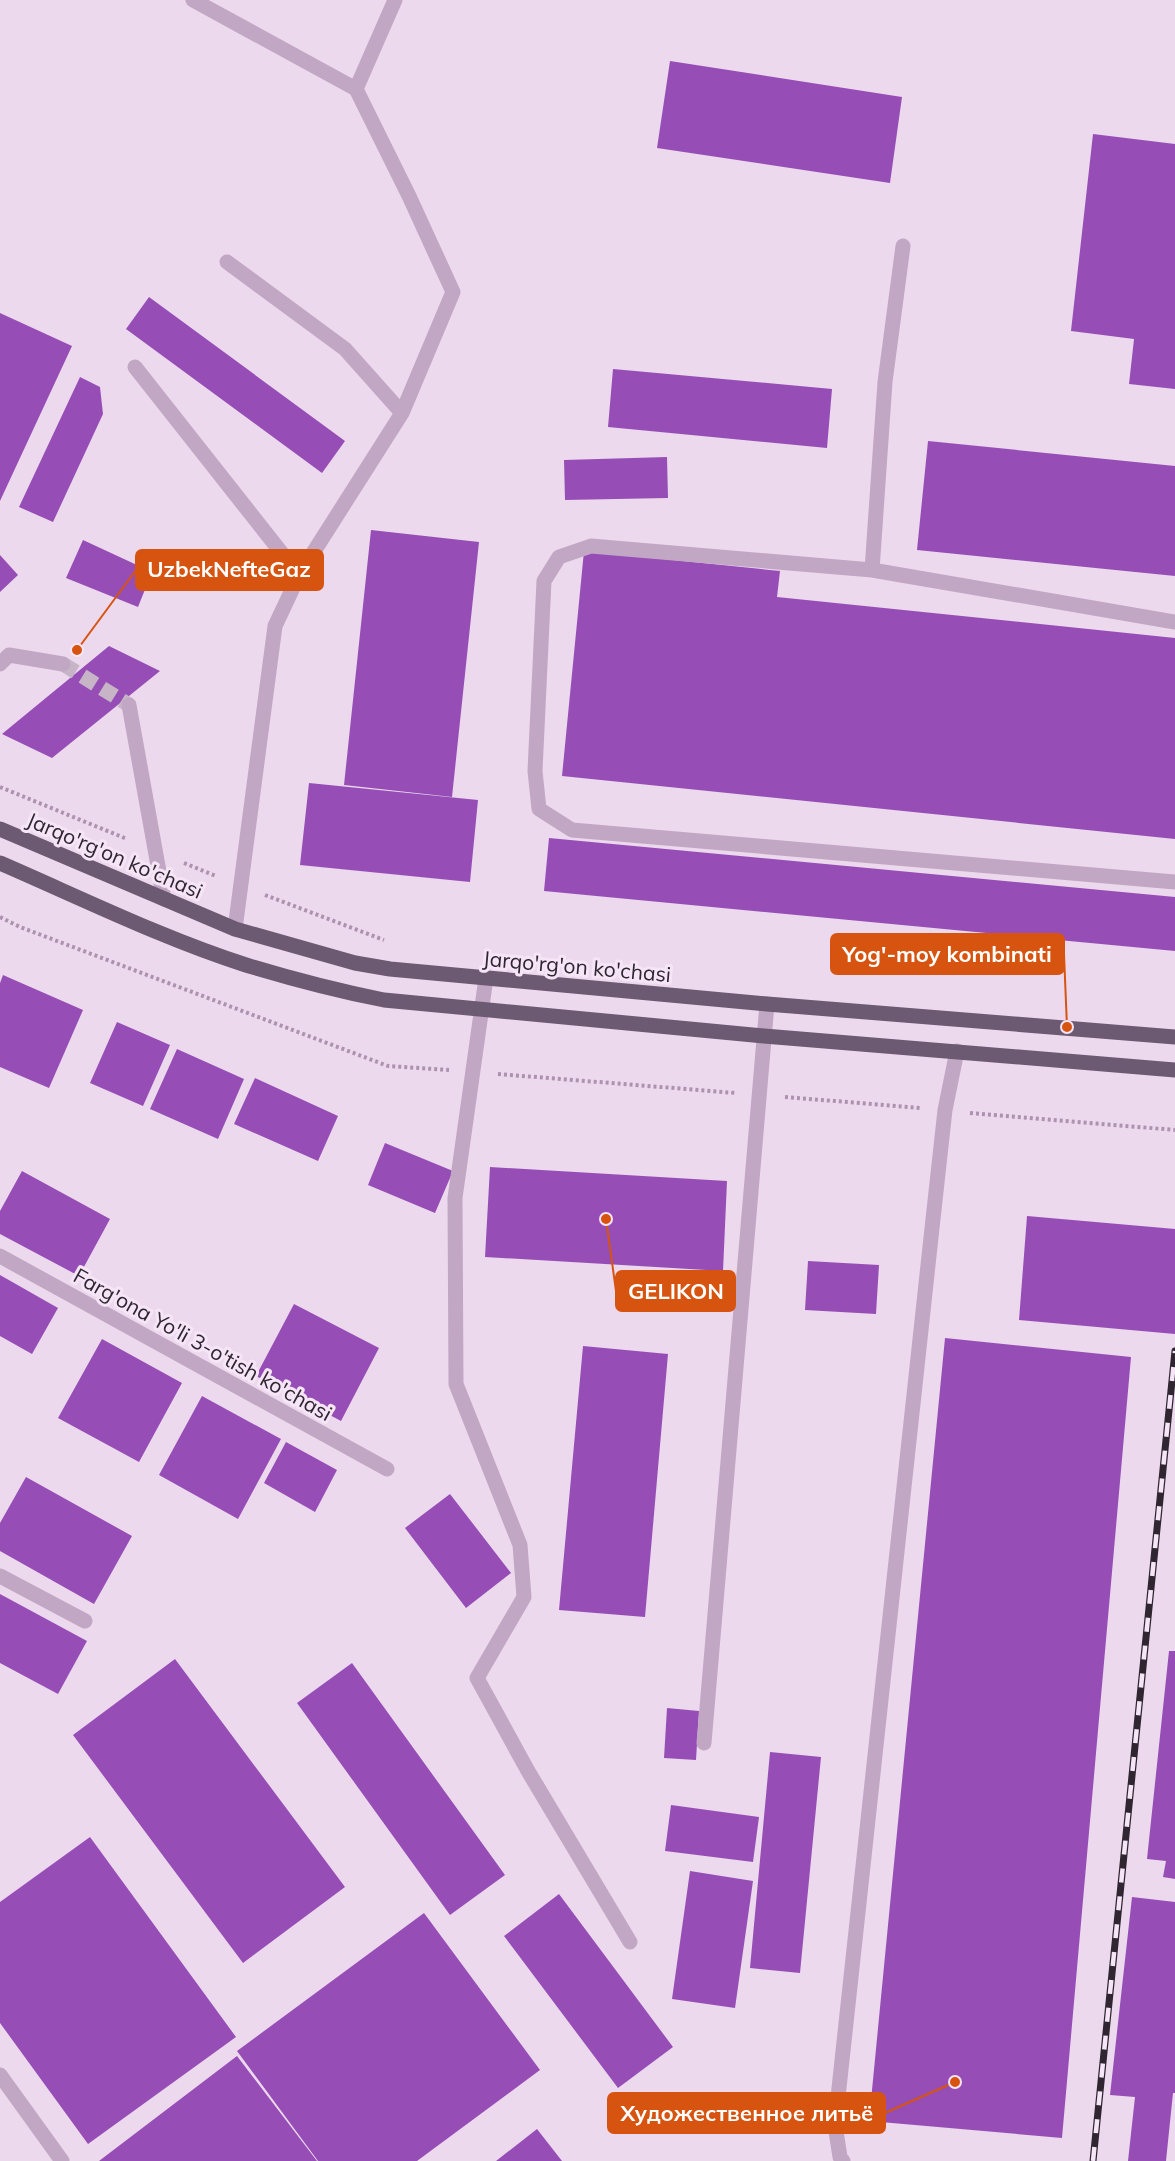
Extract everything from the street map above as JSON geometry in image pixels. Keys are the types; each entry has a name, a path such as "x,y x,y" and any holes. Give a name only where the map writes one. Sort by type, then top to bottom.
{"main road":[{"name":"Jarqo'rg'on ko'chasi","path":"0,829 235,929 356,963 390,969 767,1004 1175,1037"},
{"path":"0,863 151,928 253,967 384,1000 764,1036 1175,1070"}],"street":[{"path":"193,0 356,89 453,292 402,413 299,575 275,626 235,929"},
{"path":"356,89 396,0"},
{"path":"872,570 885,382 903,246"},
{"path":"227,262 345,349 402,413"},
{"path":"135,367 299,575"},
{"path":"1175,622 872,570 591,546 559,556 544,581 535,771 539,809 572,830 1175,882"},
{"path":"0,664 9,655 63,664"},
{"path":"129,705 164,899"},
{"path":"486,978 455,1198 456,1384 520,1545 524,1597 477,1678 528,1771 630,1942"},
{"path":"704,1743 767,1004"},
{"path":"843,2161 840,2157 834,2125 945,1110 957,1052"},
{"name":"Farg'ona Yo'li 3-o'tish ko'chasi","path":"0,1256 387,1469"},
{"path":"0,1576 85,1621"},
{"path":"0,2075 62,2161"}],"path":[{"path":"0,787 241,886 391,942"},
{"path":"0,917 20,927 388,1066 1175,1130"}],"building":[{"path":"670,61 902,97 890,183 657,148"},
{"path":"1093,134 1175,144 1175,389 1129,384 1134,339 1071,331"},
{"path":"149,297 345,441 322,473 126,329"},
{"path":"0,313 72,346 0,501"},
{"path":"613,369 832,389 827,448 608,427"},
{"path":"80,377 100,387 103,414 53,522 19,507"},
{"path":"928,441 1175,466 1175,576 917,550"},
{"path":"667,457 668,498 565,500 564,460"},
{"path":"371,530 479,542 452,797 344,785"},
{"path":"83,540 152,572 138,607 66,578"},
{"path":"584,551 780,571 777,597 1175,638 1175,839 562,776"},
{"path":"0,555 18,575 0,592"},
{"path":"109,646 160,671 52,758 2,734"},
{"path":"309,783 478,800 470,882 300,865"},
{"path":"549,838 1175,897 1175,951 544,891"},
{"path":"3,975 83,1010 49,1088 0,1067 0,983"},
{"path":"117,1022 170,1045 143,1106 90,1083"},
{"path":"177,1049 244,1079 218,1139 150,1109"},
{"path":"255,1078 338,1116 318,1161 234,1124"},
{"path":"385,1143 453,1171 435,1213 368,1185"},
{"path":"490,1167 727,1181 723,1271 485,1257"},
{"path":"22,1171 110,1219 79,1276 0,1234 0,1211"},
{"path":"1027,1216 1175,1229 1175,1334 1019,1320"},
{"path":"808,1261 879,1265 876,1314 805,1310"},
{"path":"0,1275 58,1308 32,1354 0,1336"},
{"path":"294,1304 379,1348 341,1421 256,1376"},
{"path":"945,1338 1131,1357 1062,2138 869,2121"},
{"path":"102,1339 182,1383 139,1462 58,1418"},
{"path":"583,1346 668,1354 645,1617 559,1610"},
{"path":"202,1396 281,1439 238,1519 159,1475"},
{"path":"286,1442 337,1470 315,1512 264,1483"},
{"path":"26,1477 132,1536 94,1604 0,1551 0,1523"},
{"path":"450,1494 511,1573 466,1608 405,1528"},
{"path":"0,1594 87,1641 58,1694 0,1663"},
{"path":"1169,1651 1175,1651 1175,1879 1163,1877 1166,1861 1147,1859"},
{"path":"175,1659 345,1887 243,1963 73,1735"},
{"path":"352,1663 505,1875 450,1915 297,1703"},
{"path":"667,1708 699,1711 696,1760 664,1758"},
{"path":"770,1752 821,1757 800,1973 750,1968"},
{"path":"671,1805 759,1817 753,1862 665,1851"},
{"path":"90,1837 236,2037 88,2144 0,2023 0,1902"},
{"path":"690,1871 753,1881 735,2008 672,1999"},
{"path":"559,1894 673,2047 618,2088 504,1936"},
{"path":"1132,1897 1175,1902 1175,2093 1173,2093 1166,2161 1128,2161 1135,2097 1110,2095"},
{"path":"424,1913 540,2070 417,2161 318,2161 237,2051"},
{"path":"237,2056 317,2161 99,2161"},
{"path":"537,2129 562,2161 496,2161"}],"tunnel":[{"path":"63,664 129,705"}],"railway":[{"path":"1093,2161 1175,1351"}],"place":[{"name":"UzbekNefteGaz","path":"77,650"},
{"name":"Yog'-moy kombinati","path":"1067,1027"},
{"name":"GELIKON","path":"606,1219"},
{"name":"Художественное литьё","path":"955,2082"}]}
